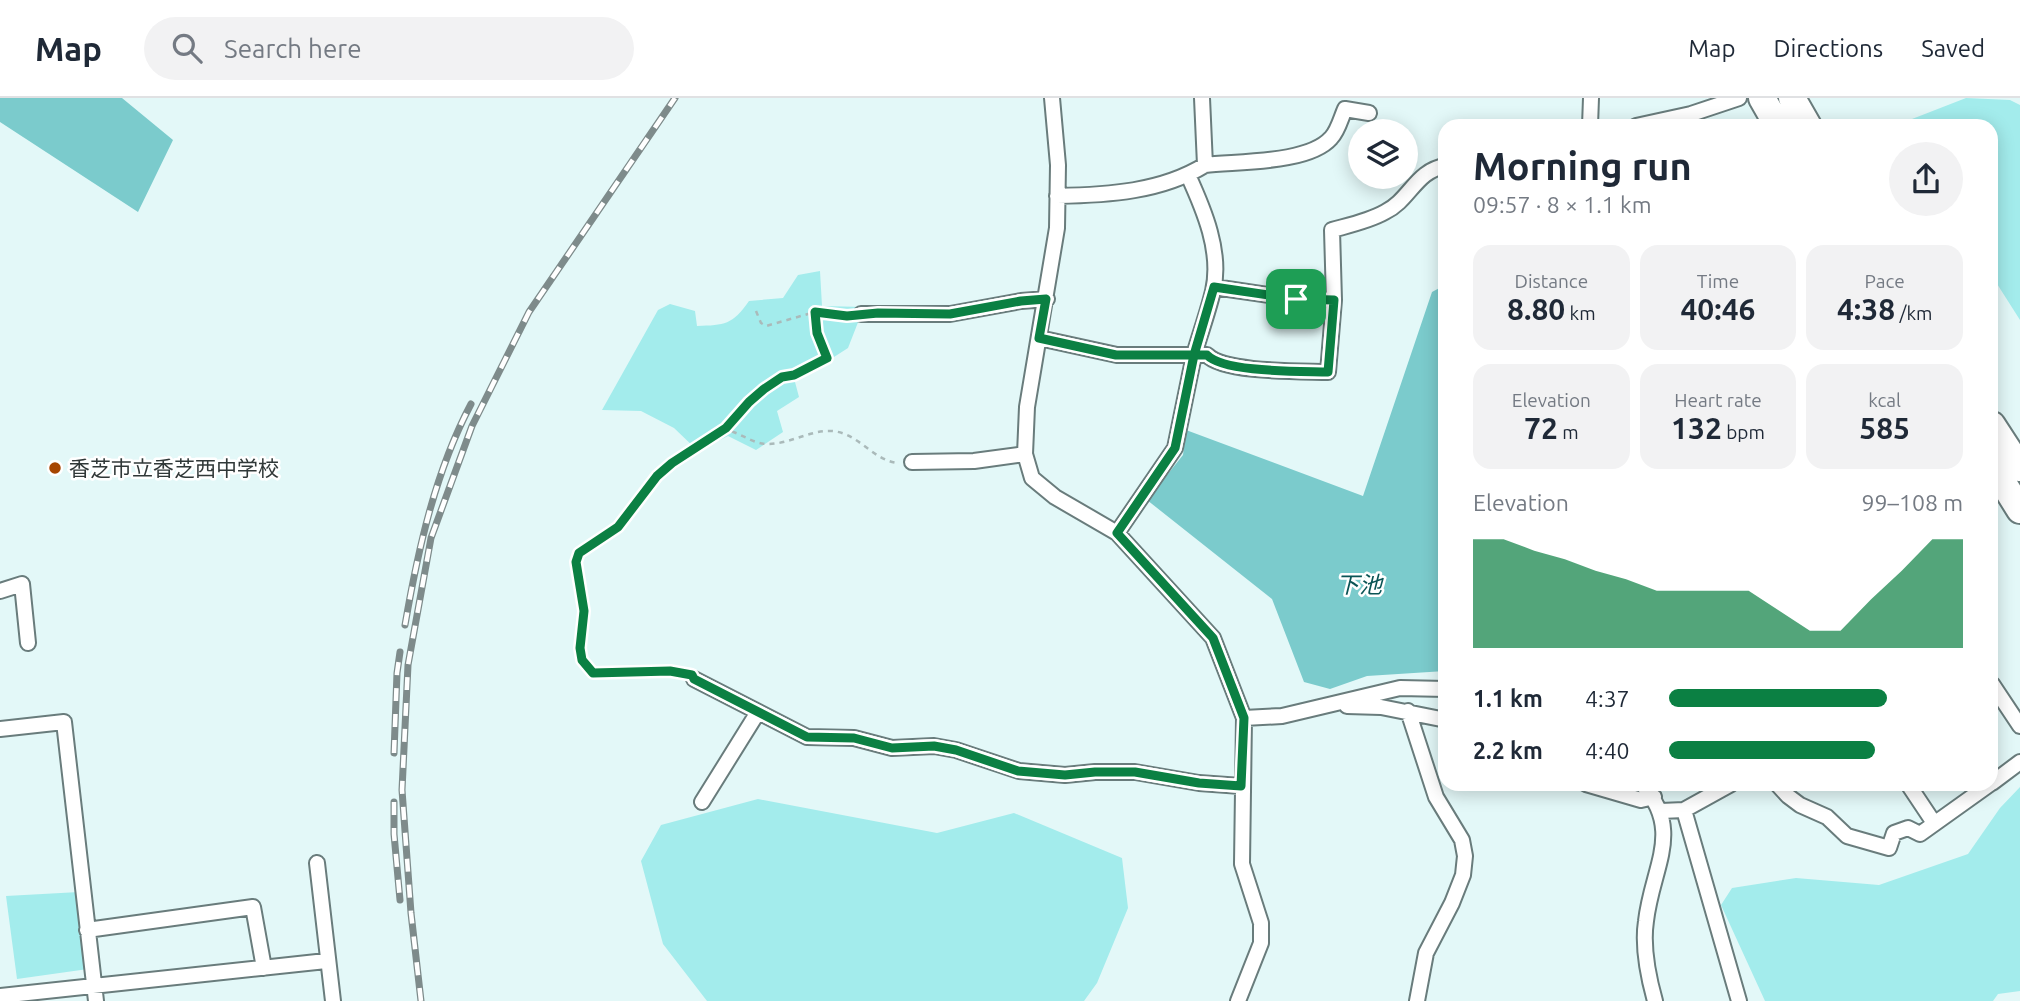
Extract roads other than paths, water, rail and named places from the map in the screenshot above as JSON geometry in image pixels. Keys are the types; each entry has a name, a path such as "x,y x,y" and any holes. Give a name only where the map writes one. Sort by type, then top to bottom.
{"highway":[{"path":"1762,98 1774,119"},
{"path":"1998,417 2020,447"},
{"path":"1998,434 2020,468"},
{"path":"1998,475 2020,510"}],"street":[{"path":"1052,98 1058,165 1057,228 1027,407 1025,454 1032,478 1055,497 1117,533 1213,638 1244,718 1242,864 1261,923 1261,943 1238,1001"},
{"path":"1202,98 1205,164"},
{"path":"1590,119 1591,98"},
{"path":"1697,119 1739,98"},
{"path":"1058,196 1139,190 1188,175 1205,164 1294,155 1316,148 1330,139 1345,109 1369,113"},
{"path":"1039,338 1116,355 1207,355 1214,362 1264,370 1328,372 1334,300 1332,230 1385,212 1397,205 1413,184 1432,168 1438,167"},
{"path":"1117,533 1175,448 1194,355 1214,287 1212,240 1188,175"},
{"path":"1214,287 1296,299 1334,300"},
{"path":"861,314 950,314 1046,299"},
{"path":"912,462 974,461 1025,454"},
{"path":"0,591 22,584 28,643"},
{"path":"694,679 807,737 854,738 892,748 934,746 956,750 1018,771 1065,775 1135,772 1199,783 1241,786"},
{"path":"1244,718 1282,716 1400,688 1438,689"},
{"path":"1998,693 2020,726"},
{"path":"1329,705 1408,711 1438,718"},
{"path":"1408,711 1436,797 1462,839 1465,856 1463,875 1452,903 1426,953 1417,1001"},
{"path":"702,802 758,712"},
{"path":"0,729 64,722 96,1001"},
{"path":"1998,778 2020,762"},
{"path":"1610,791 1685,810 1719,791"},
{"path":"1647,791 1657,804 1664,822 1664,841 1645,924 1646,951 1655,1001"},
{"path":"1783,791 1800,805 1827,817 1847,836 1889,848 1894,833 1908,828 1920,834 1980,791"},
{"path":"1913,791 1934,823"},
{"path":"1685,810 1739,1001"},
{"path":"317,863 326,961 333,1001"},
{"path":"87,930 253,907 264,968"},
{"path":"0,996 326,961"}],"water":[{"path":"0,98 122,98 173,140 138,212 0,122"},
{"name":"下池","path":"1438,289 1438,671 1367,676 1330,689 1304,682 1272,599 1147,500 1183,455 1186,430 1363,496 1432,292"}],"railway":[{"path":"421,1001 402,790 408,665 431,538 472,426 529,312 675,98"},
{"path":"405,625 429,512 447,457 471,404"},
{"path":"394,753 400,652"},
{"path":"394,802 400,900"}],"place":[{"name":"香芝市立香芝西中学校","path":"55,468"}]}
